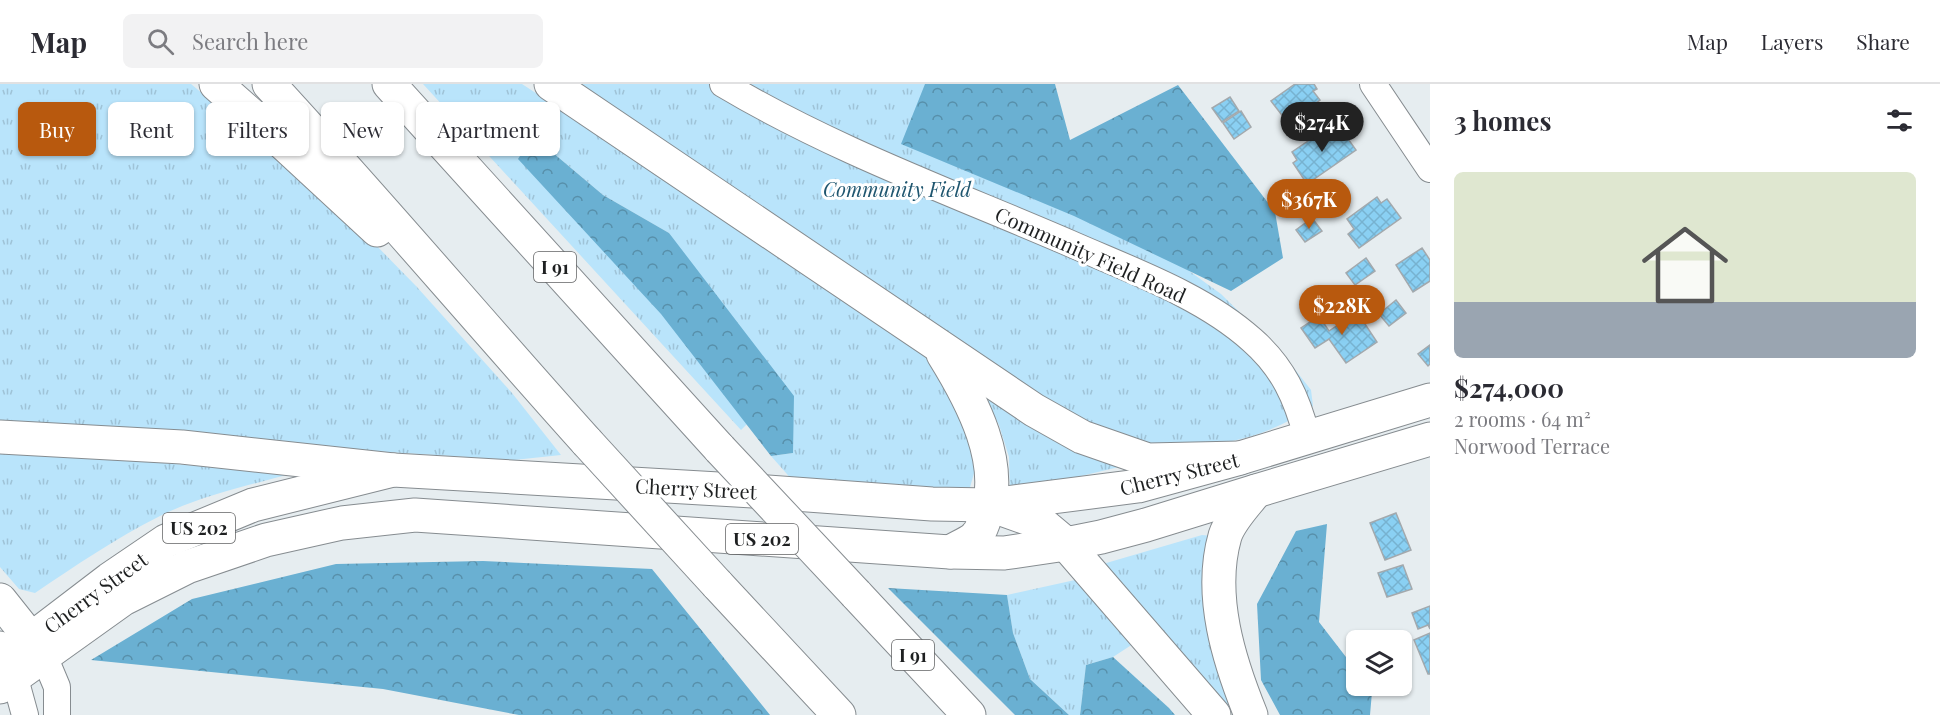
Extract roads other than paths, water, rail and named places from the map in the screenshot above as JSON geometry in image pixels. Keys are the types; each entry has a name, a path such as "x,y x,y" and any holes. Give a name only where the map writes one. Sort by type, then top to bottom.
{"main road":[{"path":"216,84 321,178 514,361"},
{"path":"269,84 355,177 587,442 839,715"},
{"name":"I 91","path":"389,84 720,449 969,715"},
{"path":"551,84 1034,410 1082,437 1148,460 1240,458"},
{"path":"937,345 966,393 977,417 990,464 992,485 990,505 977,535 950,552"},
{"name":"Cherry Street","path":"14,661 110,579 166,541 253,505 393,470 932,504 990,505 1138,486 1240,458 1430,400"},
{"path":"0,437 182,447 393,470"},
{"name":"Cherry Street","path":"14,661 123,599 187,567 266,540 342,523 415,515 1004,554 1066,544 1146,525 1430,439"},
{"path":"1251,715 1226,644 1220,577 1226,534 1256,490"},
{"path":"990,505 1041,523 1066,544 1214,715"},
{"path":"0,600 14,661"}],"street":[{"name":"Community Field Road","path":"723,84 834,142 1095,255 1193,300 1218,314 1253,340 1268,356 1300,407 1307,437"},
{"path":"1373,84 1430,170"},
{"path":"14,661 25,715"},
{"path":"14,661 57,687 57,715"}],"park label":[{"name":"Community Field","path":"897,188"}]}
